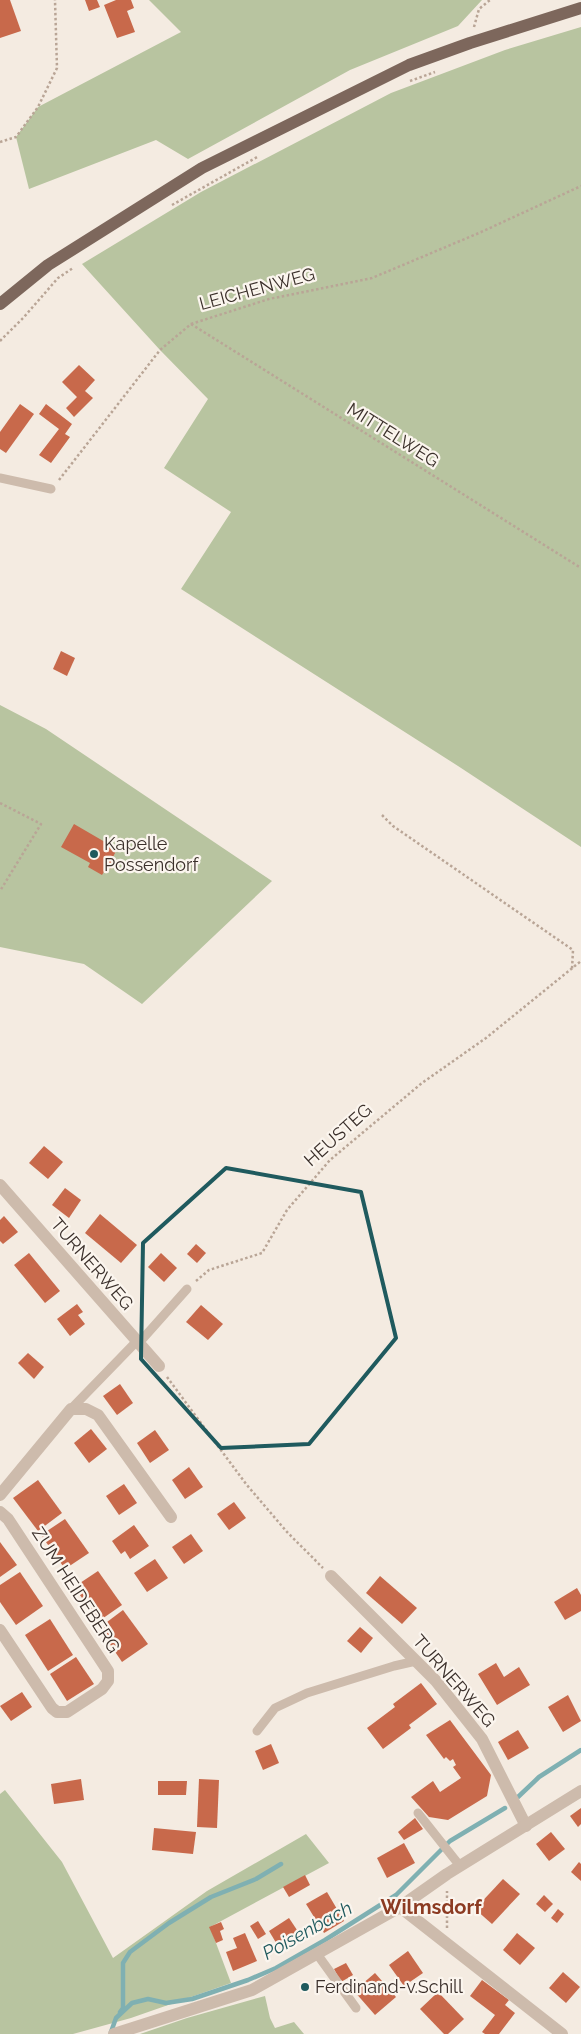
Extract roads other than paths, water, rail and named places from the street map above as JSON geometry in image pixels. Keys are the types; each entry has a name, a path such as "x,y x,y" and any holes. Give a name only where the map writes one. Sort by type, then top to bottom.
{"main road":[{"path":"0,304 48,265 202,168 409,65 470,43 581,8"}],"street":[{"name":"TURNERWEG","path":"0,1185 158,1366"},
{"path":"0,1495 71,1409 86,1409 98,1414 171,1517"},
{"name":"ZUM HEIDEBERG","path":"0,1512 8,1519 108,1671 108,1681 102,1689 67,1712 57,1712 52,1708 0,1630"},
{"name":"TURNERWEG","path":"331,1576 436,1681 482,1738 526,1826"},
{"path":"118,2033 252,1990 400,1908 447,1874 581,1791"},
{"path":"400,1908 562,2034"}],"lane":[{"path":"0,478 52,489"},
{"path":"71,1409 137,1343 187,1289"},
{"path":"257,1731 275,1708 307,1693 416,1661"},
{"path":"418,1813 460,1866"},
{"path":"317,1954 356,2008"}],"waterway":[{"name":"Poisenbach","path":"518,1797 539,1777 581,1750"},
{"name":"Poisenbach","path":"111,2032 116,2018 132,2003 148,1999 166,2003 192,1999 248,1980 276,1968 325,1940 396,1895 450,1841 505,1808"},
{"path":"120,2012 123,2008 123,1963 130,1952 169,1923 211,1897 256,1879 281,1864"}],"place":[{"name":"Kapelle Possendorf","path":"94,854"},
{"name":"Ferdinand-v.Schill","path":"305,1987"}],"district":[{"name":"Wilmsdorf","path":"431,1907"}]}
